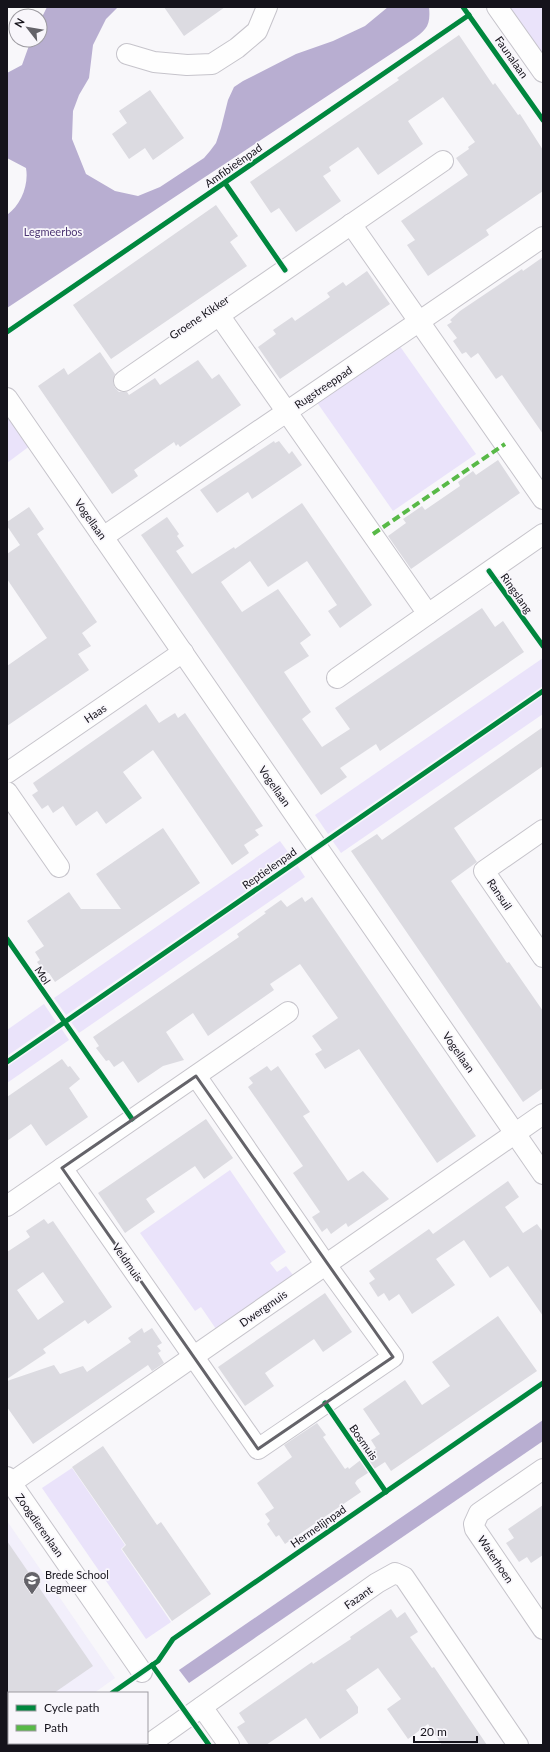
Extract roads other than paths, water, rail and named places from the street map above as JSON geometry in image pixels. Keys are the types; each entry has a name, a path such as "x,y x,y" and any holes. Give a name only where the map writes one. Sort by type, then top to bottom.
{"street":[{"path":"127,54 154,62 187,65 212,64 238,48 257,31 267,7"},
{"name":"Faunalaan","path":"497,7 543,72"},
{"name":"Groene Kikker","path":"124,381 443,161"},
{"path":"351,224 543,499"},
{"name":"Rugstreeppad","path":"103,537 543,237"},
{"name":"Groene Kikker","path":"219,315 287,412"},
{"name":"Vogellaan","path":"7,398 543,1174"},
{"path":"287,412 428,614"},
{"name":"Ringslang","path":"337,678 543,534"},
{"name":"Haas","path":"7,773 183,652"},
{"path":"7,792 59,867"},
{"name":"Ransuil","path":"543,830 484,871 543,957"},
{"path":"7,1206 288,1012"},
{"path":"194,1356 258,1449 393,1357 326,1265 196,1076"},
{"name":"Dwergmuis","path":"9,1480 194,1356 543,1114"},
{"name":"Veldmuis","path":"62,1168 194,1356"},
{"name":"Waterhoen","path":"543,1469 479,1512 474,1524 475,1529 543,1629"},
{"name":"Zoogdierenlaan","path":"9,1480 142,1672"},
{"name":"Fazant","path":"148,1745 377,1583 395,1573 404,1577 518,1745"},
{"path":"202,1707 228,1745"}],"place":[{"name":"Brede School Legmeer","path":"32,1595"}],"park label":[{"name":"Legmeerbos","path":"53,231"}]}
